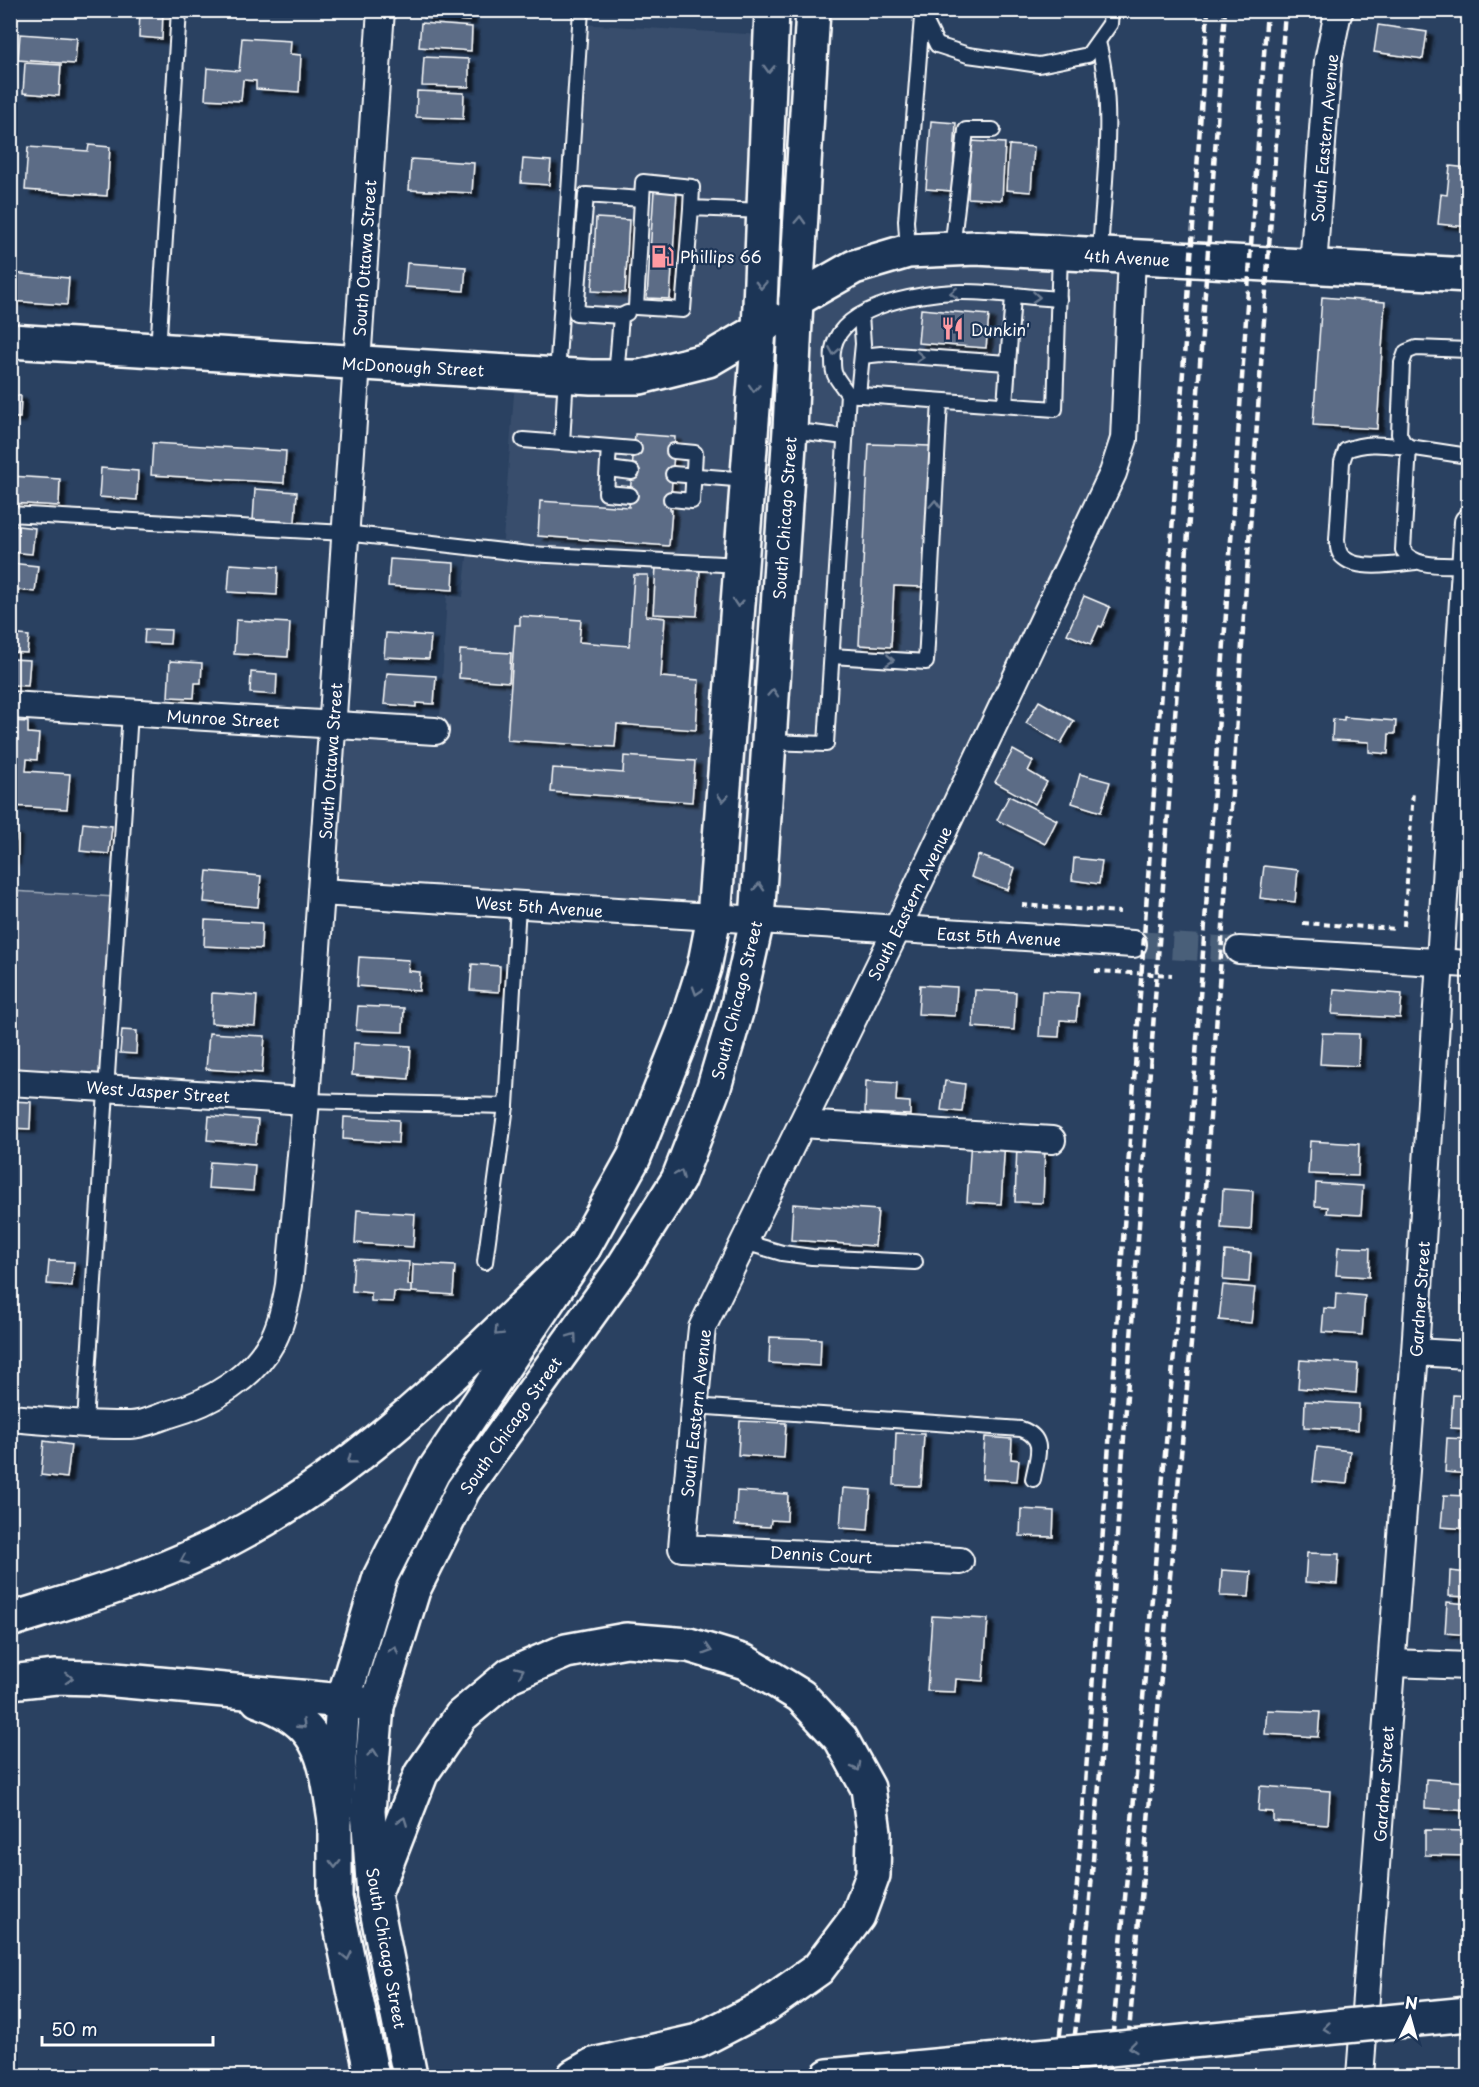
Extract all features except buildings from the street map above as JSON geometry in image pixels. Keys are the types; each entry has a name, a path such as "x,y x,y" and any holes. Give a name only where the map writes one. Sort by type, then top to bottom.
{"main road":[{"path":"372,2076 334,1898 335,1820 343,1701 381,1577 433,1472 584,1247 634,1157 684,1031 704,968 714,917 759,330 772,10"},
{"name":"South Chicago Street","path":"410,2076 374,1895 368,1811 377,1706 413,1590 463,1490 623,1267 678,1180 717,1076 737,1009 757,920 790,430 813,10"},
{"name":"4th Avenue","path":"796,300 854,267 908,251 976,248 1468,275"},
{"name":"McDonough Street","path":"10,341 561,375 640,377 708,360 759,330 796,300"},
{"path":"10,1620 140,1579 208,1550 277,1511 383,1436 471,1358 584,1247"},
{"path":"374,1895 421,1774 461,1716 510,1675 566,1651 626,1640 689,1645 745,1662 801,1696 841,1739 868,1788 874,1832 873,1875 858,1916 818,1969 764,2007 698,2041 593,2065 574,2076"},
{"path":"10,1682 36,1678 75,1678 231,1690 377,1706"},
{"path":"231,1690 277,1706 302,1723 316,1740 325,1761 335,1820"},
{"path":"828,2076 1468,2014"}],"street":[{"name":"South Ottawa Street","path":"10,1418 132,1425 183,1410 214,1397 240,1380 261,1358 274,1337 284,1311 290,1285 306,1101 381,10"},
{"name":"South Eastern Avenue","path":"1313,267 1328,61 1340,10"},
{"name":"South Eastern Avenue","path":"682,1548 702,1328 897,929 1113,473 1124,439 1116,256"},
{"name":"Gardner Street","path":"1360,2076 1415,1352 1468,522"},
{"name":"Munroe Street","path":"10,705 435,731"},
{"name":"West 5th Avenue","path":"321,892 757,920"},
{"name":"East 5th Avenue","path":"757,920 1133,944"},
{"path":"1239,950 1468,964"},
{"name":"West Jasper Street","path":"10,1082 306,1101"},
{"path":"802,1124 1052,1140"},
{"path":"1415,1352 1468,1355"},
{"name":"Dennis Court","path":"682,1548 960,1560"},
{"path":"1393,1663 1468,1666"}],"lane":[{"path":"158,351 179,10"},
{"path":"562,443 561,375 581,10"},
{"path":"921,13 937,45 968,55 1039,64 1088,55 1110,24 1111,10"},
{"path":"908,251 906,221 921,13"},
{"path":"1098,42 1103,61 1116,256"},
{"path":"952,249 966,130 993,130"},
{"path":"636,307 644,270 647,217 642,199 643,182 692,187 690,214 681,242 679,274 683,310 636,307 621,316 576,313 586,195 642,199"},
{"path":"675,219 690,214 763,211"},
{"path":"1059,299 959,292 918,295 876,307 848,323 838,335 832,353 834,374 853,394 1055,409 1059,299 1060,253"},
{"path":"1005,405 1012,296"},
{"path":"769,742 826,744 845,437 862,356 861,315"},
{"path":"616,376 621,316"},
{"path":"1409,447 1399,434 1402,363 1406,352 1416,348 1468,350"},
{"path":"862,356 881,354 1007,363"},
{"path":"832,656 926,662 940,401"},
{"path":"790,430 845,437"},
{"path":"523,440 634,449"},
{"path":"1466,566 1416,562 1370,565 1354,563 1343,558 1338,550 1337,540 1342,462 1346,450 1359,444 1376,443 1468,456"},
{"path":"609,447 606,493 630,495"},
{"path":"1409,447 1403,550 1416,562"},
{"path":"671,499 692,501 694,475 695,453 674,451"},
{"path":"608,469 632,472"},
{"path":"673,474 747,480"},
{"path":"10,514 345,533 529,554 741,565"},
{"path":"85,1423 129,712"},
{"path":"485,1262 506,1106 518,905"},
{"path":"306,1101 506,1106"},
{"path":"744,1242 782,1253 812,1257 915,1262"},
{"path":"694,1406 1021,1429 1031,1433 1037,1439 1039,1450 1033,1479"}],"path":[{"path":"1404,926 1413,791"},
{"path":"1022,905 1120,912"},
{"path":"1303,923 1397,929"},
{"path":"1095,971 1172,975"}],"shaded area":[{"path":"579,24 794,37 778,307 853,262 1129,252 1120,438 895,922 328,888 337,730 439,735 447,595 463,597 469,538 503,540 516,368 559,370"},
{"path":"11,891 116,897 104,1085 11,1079"}],"tunnel":[{"path":"1133,944 1239,950"}],"railway":[{"path":"1055,2076 1076,1897 1089,1733 1208,10"},
{"path":"1070,2076 1088,1924 1103,1734 1225,10"},
{"path":"1109,2076 1181,1276 1267,10"},
{"path":"1125,2076 1206,1177 1285,10"}],"place":[{"name":"Phillips 66","path":"662,256"},
{"name":"Dunkin'","path":"953,329"}]}
